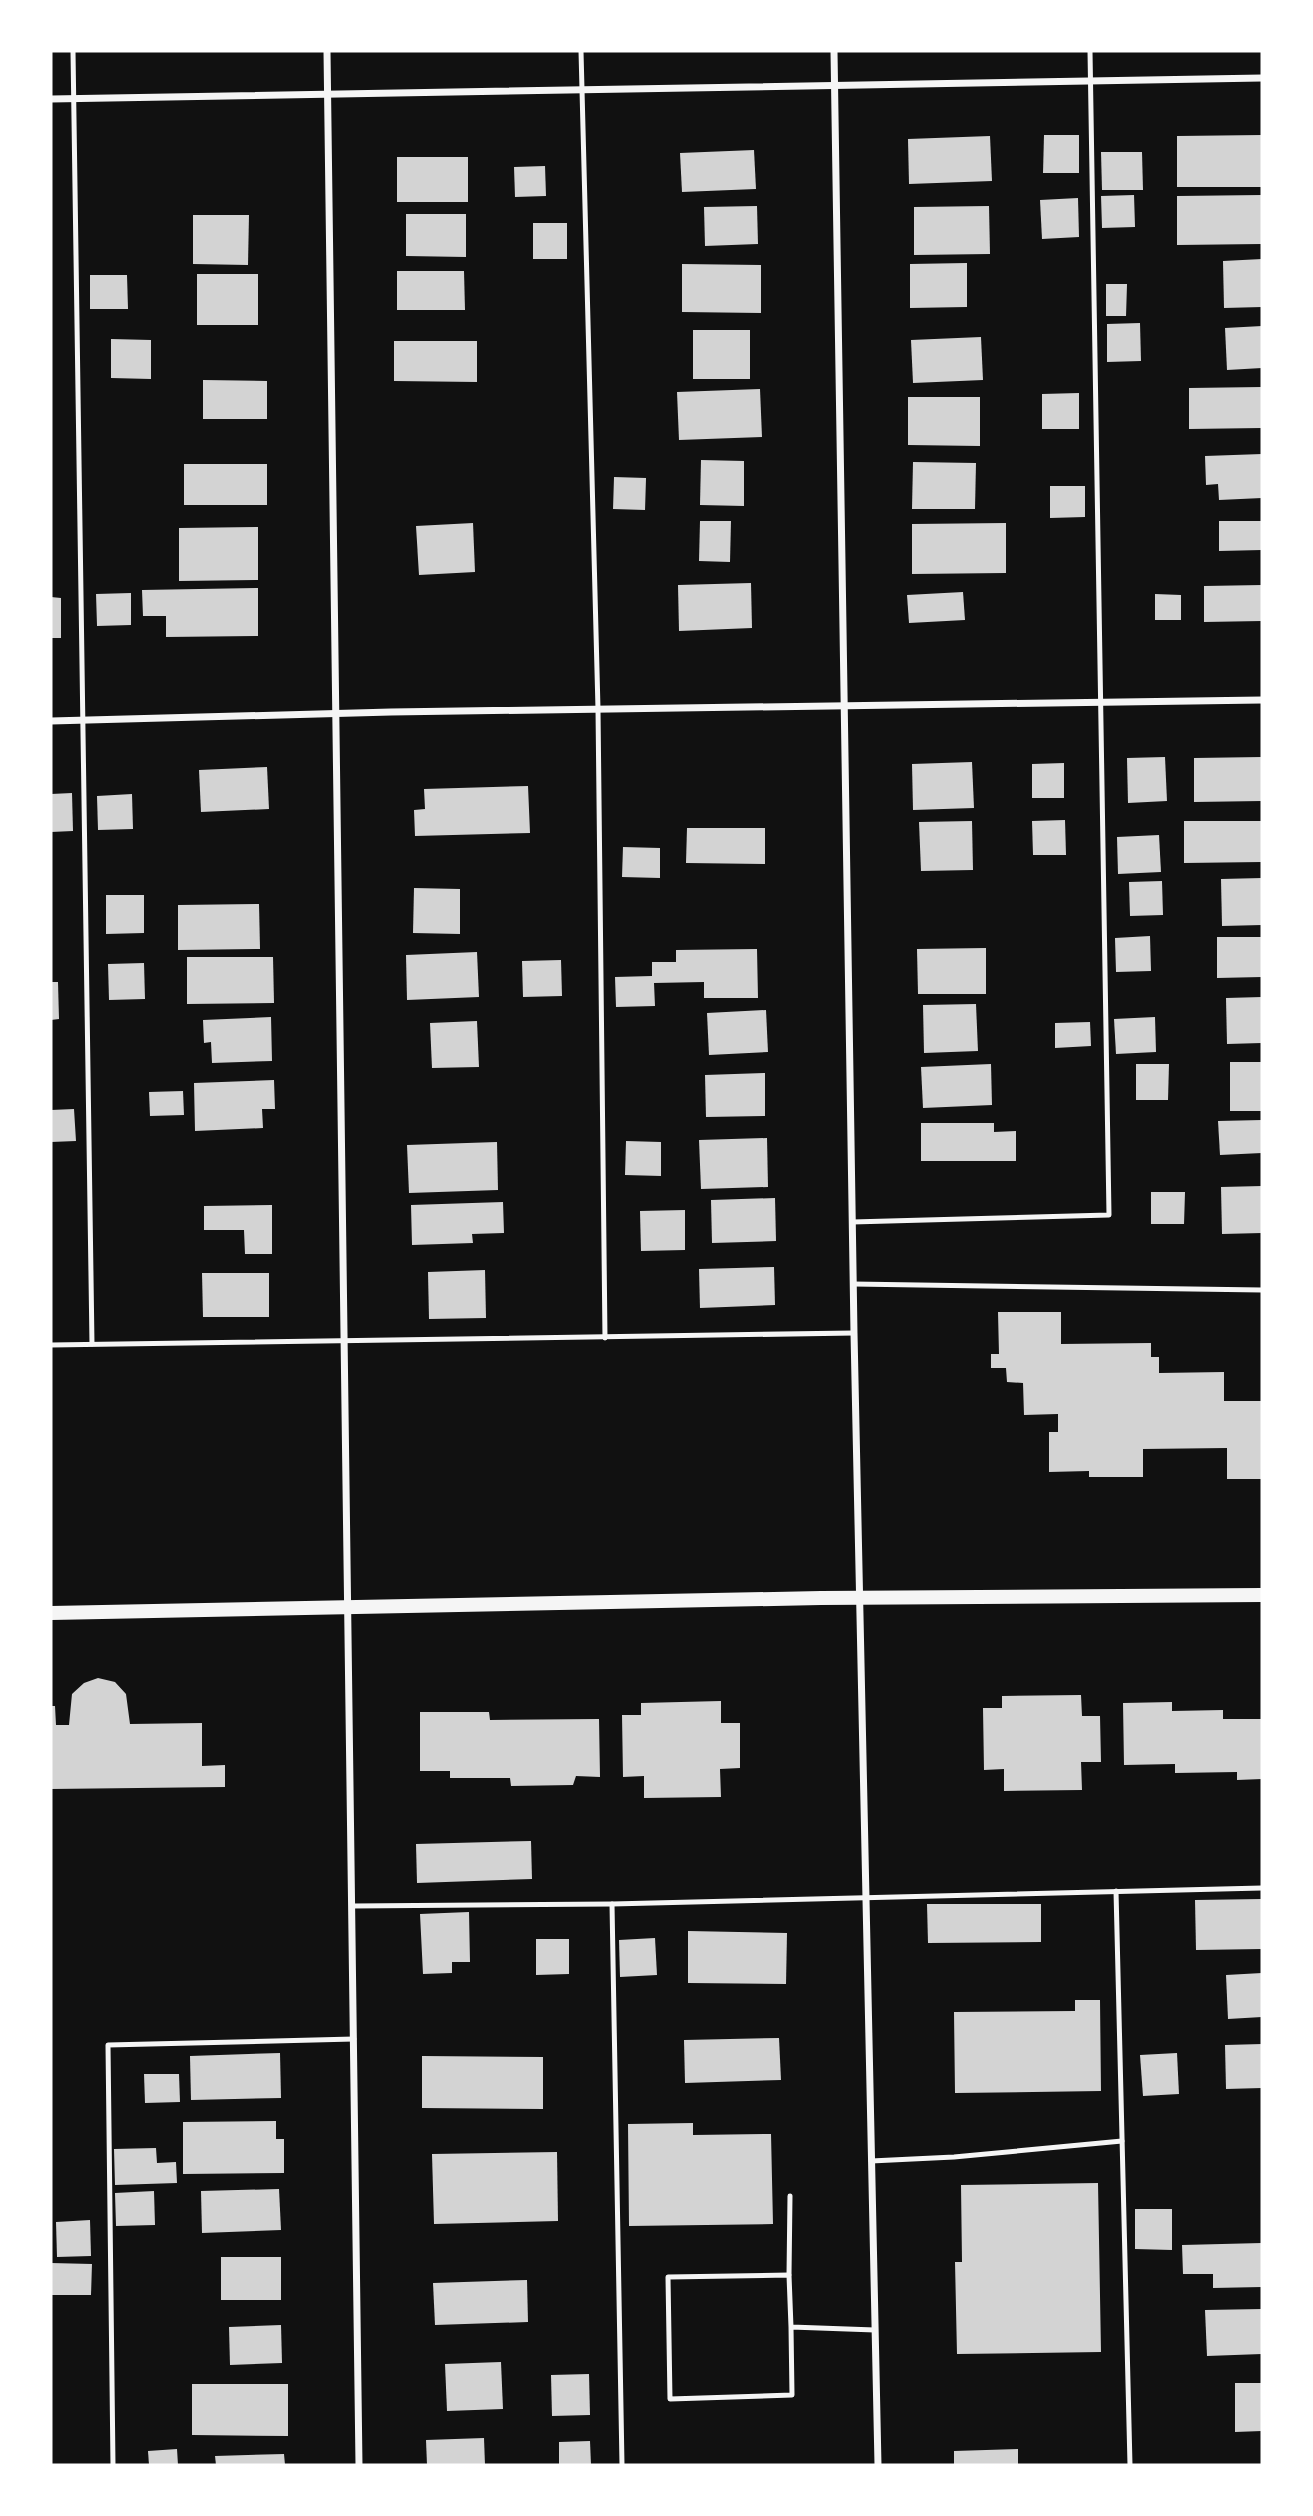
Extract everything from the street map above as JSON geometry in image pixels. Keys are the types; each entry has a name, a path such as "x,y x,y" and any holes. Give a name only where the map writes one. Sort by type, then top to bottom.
{"main road":[{"path":"51,1614 859,1598 1262,1595"}],"street":[{"path":"327,51 359,2465"},
{"path":"834,51 853,1284 878,2465"},
{"path":"51,99 1262,78"},
{"path":"51,721 335,713 1262,700"}],"lane":[{"path":"73,51 85,720 92,1344"},
{"path":"581,51 598,709 605,1338"},
{"path":"852,1223 1109,1215 1090,51"},
{"path":"853,1284 1262,1290"},
{"path":"51,1345 854,1333"},
{"path":"353,1906 612,1904 1262,1888"},
{"path":"1116,1891 1130,2465"},
{"path":"612,1904 622,2465"},
{"path":"113,2465 108,2045 354,2039"},
{"path":"871,2161 954,2157 1122,2141"},
{"path":"789,2275 668,2277 670,2399 792,2395 790,2196"},
{"path":"791,2328 875,2330"}],"building":[{"path":"1044,135 1079,135 1079,173 1043,173"},
{"path":"1262,135 1262,187 1177,187 1177,136"},
{"path":"990,136 992,181 909,184 908,139"},
{"path":"754,150 756,189 682,192 680,153"},
{"path":"1101,152 1142,152 1143,190 1102,190"},
{"path":"397,157 468,157 468,202 397,202"},
{"path":"545,166 546,196 515,197 514,167"},
{"path":"1134,195 1135,227 1102,228 1101,196"},
{"path":"1262,195 1262,244 1177,245 1177,196"},
{"path":"1078,198 1079,237 1042,239 1040,200"},
{"path":"757,206 758,244 705,246 704,207"},
{"path":"989,206 990,254 914,255 914,207"},
{"path":"406,214 466,214 466,257 406,256"},
{"path":"193,215 249,215 248,265 193,264"},
{"path":"533,223 567,223 567,259 533,259"},
{"path":"1262,259 1262,307 1224,308 1223,261"},
{"path":"967,263 967,307 910,308 910,264"},
{"path":"682,264 761,265 761,313 682,312"},
{"path":"397,271 464,271 465,310 397,310"},
{"path":"197,274 258,274 258,325 197,325"},
{"path":"90,275 127,275 128,309 90,309"},
{"path":"1106,284 1127,284 1126,316 1106,316"},
{"path":"1140,323 1141,361 1107,362 1107,324"},
{"path":"1262,326 1262,368 1227,370 1225,328"},
{"path":"693,330 750,330 750,379 693,379"},
{"path":"981,337 983,380 913,383 911,340"},
{"path":"111,339 151,340 151,379 111,378"},
{"path":"394,341 477,341 477,382 394,381"},
{"path":"203,380 267,381 267,419 203,419"},
{"path":"1262,387 1262,428 1189,429 1189,388"},
{"path":"760,389 762,437 679,440 677,392"},
{"path":"1079,393 1079,429 1042,429 1042,394"},
{"path":"908,397 980,397 980,446 908,445"},
{"path":"1262,454 1262,498 1219,500 1218,484 1206,485 1205,456"},
{"path":"701,460 744,461 744,506 700,505"},
{"path":"913,462 976,463 975,509 912,509"},
{"path":"184,464 267,464 267,505 184,505"},
{"path":"614,477 646,478 645,510 613,509"},
{"path":"1050,486 1085,486 1085,517 1050,518"},
{"path":"700,521 731,521 730,562 699,561"},
{"path":"1219,521 1262,521 1262,550 1219,551"},
{"path":"473,523 475,572 419,575 416,526"},
{"path":"1006,523 1006,573 912,574 912,524"},
{"path":"258,527 258,580 179,581 179,528"},
{"path":"751,583 752,628 679,631 678,585"},
{"path":"1262,585 1262,621 1204,622 1204,586"},
{"path":"258,588 258,636 166,637 166,616 143,616 142,590"},
{"path":"963,592 965,620 909,623 907,595"},
{"path":"131,593 131,625 97,626 96,594"},
{"path":"1155,594 1181,595 1181,620 1155,620"},
{"path":"51,597 61,598 61,638 51,638"},
{"path":"1165,757 1167,801 1128,803 1127,758"},
{"path":"1262,757 1262,801 1194,802 1194,758"},
{"path":"972,762 974,808 913,810 912,764"},
{"path":"1064,763 1064,798 1032,798 1032,764"},
{"path":"267,767 269,809 201,812 199,770"},
{"path":"528,786 530,833 415,836 414,810 425,809 424,789"},
{"path":"72,793 73,831 51,832 51,794"},
{"path":"132,794 133,829 98,830 97,796"},
{"path":"1065,820 1066,855 1033,855 1032,821"},
{"path":"972,821 973,870 921,871 919,822"},
{"path":"1184,821 1262,821 1262,862 1184,863"},
{"path":"687,828 765,828 765,864 686,863"},
{"path":"1159,835 1161,872 1118,874 1117,837"},
{"path":"623,847 660,848 660,878 622,877"},
{"path":"1262,878 1262,925 1222,926 1221,879"},
{"path":"1162,881 1163,915 1130,916 1129,882"},
{"path":"414,888 460,889 460,934 413,933"},
{"path":"106,895 144,895 144,933 106,934"},
{"path":"259,904 260,949 178,950 178,905"},
{"path":"1150,936 1151,971 1116,972 1115,938"},
{"path":"1217,937 1262,937 1262,977 1217,978"},
{"path":"986,948 986,994 918,994 917,949"},
{"path":"757,949 758,998 704,998 704,982 654,983 655,1006 616,1007 615,977 652,976 652,962 676,962 676,950"},
{"path":"477,952 479,997 407,1000 406,955"},
{"path":"187,957 273,957 274,1003 187,1004"},
{"path":"561,960 562,996 523,997 522,961"},
{"path":"144,963 145,999 109,1000 108,964"},
{"path":"51,982 58,982 59,1019 51,1020"},
{"path":"1262,997 1262,1043 1227,1044 1226,998"},
{"path":"976,1004 978,1051 924,1053 923,1005"},
{"path":"766,1010 768,1052 709,1055 707,1013"},
{"path":"271,1017 272,1061 212,1063 211,1042 204,1043 203,1020"},
{"path":"1155,1017 1156,1052 1116,1054 1114,1019"},
{"path":"477,1021 479,1067 432,1068 430,1023"},
{"path":"1090,1022 1091,1046 1055,1048 1055,1023"},
{"path":"1230,1062 1262,1062 1262,1111 1230,1111"},
{"path":"991,1064 992,1105 923,1108 921,1067"},
{"path":"1136,1064 1169,1064 1168,1100 1136,1100"},
{"path":"765,1073 765,1116 706,1117 705,1075"},
{"path":"274,1080 275,1109 262,1109 263,1128 195,1131 194,1083"},
{"path":"183,1091 184,1115 150,1116 149,1092"},
{"path":"74,1109 76,1141 51,1142 51,1110"},
{"path":"1262,1120 1262,1153 1220,1155 1218,1121"},
{"path":"921,1123 994,1123 994,1132 1016,1131 1016,1161 921,1161"},
{"path":"767,1138 768,1187 701,1189 699,1140"},
{"path":"626,1141 661,1142 661,1176 625,1175"},
{"path":"497,1142 498,1190 409,1193 407,1145"},
{"path":"1262,1186 1262,1233 1222,1234 1221,1187"},
{"path":"1151,1192 1185,1192 1184,1224 1151,1224"},
{"path":"775,1198 776,1241 712,1243 711,1200"},
{"path":"503,1202 504,1233 472,1234 473,1243 412,1245 411,1205"},
{"path":"272,1205 272,1254 245,1254 244,1230 204,1230 204,1206"},
{"path":"685,1210 685,1250 641,1251 640,1211"},
{"path":"774,1267 775,1305 700,1308 699,1269"},
{"path":"485,1270 486,1318 429,1319 428,1272"},
{"path":"202,1273 269,1273 269,1317 203,1317"},
{"path":"998,1312 1061,1312 1061,1344 1151,1343 1151,1357 1159,1357 1159,1373 1224,1372 1224,1401 1262,1401 1262,1479 1227,1479 1227,1448 1143,1449 1143,1477 1089,1477 1089,1471 1049,1472 1049,1432 1058,1432 1058,1414 1024,1415 1023,1383 1007,1382 1006,1368 991,1368 991,1354 999,1354"},
{"path":"98,1678 115,1682 126,1694 130,1724 202,1723 202,1766 225,1765 225,1787 51,1789 51,1706 55,1706 56,1725 69,1725 72,1694 84,1683"},
{"path":"1081,1695 1082,1716 1100,1716 1101,1762 1081,1762 1082,1790 1004,1791 1004,1769 984,1770 983,1708 1002,1708 1002,1696"},
{"path":"721,1701 721,1723 740,1723 740,1768 720,1769 721,1797 644,1798 644,1776 623,1777 622,1715 641,1715 641,1703"},
{"path":"1172,1702 1172,1711 1223,1710 1223,1719 1262,1719 1262,1779 1237,1780 1237,1772 1175,1773 1175,1764 1124,1765 1123,1703"},
{"path":"420,1712 489,1712 490,1720 599,1719 600,1777 576,1776 573,1785 511,1786 510,1778 450,1778 450,1771 420,1771"},
{"path":"531,1841 532,1879 417,1883 416,1844"},
{"path":"1262,1899 1262,1949 1196,1950 1195,1900"},
{"path":"927,1904 1041,1904 1041,1942 928,1943"},
{"path":"469,1912 470,1962 452,1962 452,1973 423,1974 420,1914"},
{"path":"688,1931 787,1933 786,1984 688,1983"},
{"path":"655,1938 657,1975 620,1977 619,1940"},
{"path":"536,1939 569,1939 569,1974 536,1975"},
{"path":"1262,1973 1262,2017 1228,2019 1226,1975"},
{"path":"1075,2000 1100,2000 1101,2091 955,2093 954,2012 1075,2011"},
{"path":"779,2038 781,2080 685,2083 684,2040"},
{"path":"1262,2044 1262,2088 1226,2089 1225,2045"},
{"path":"280,2053 281,2098 191,2100 190,2056"},
{"path":"1177,2053 1179,2094 1143,2096 1140,2055"},
{"path":"422,2056 543,2057 543,2109 422,2108"},
{"path":"144,2074 179,2074 180,2102 145,2103"},
{"path":"276,2121 276,2139 284,2139 284,2173 183,2174 183,2122"},
{"path":"693,2123 693,2135 771,2134 773,2224 629,2226 628,2124"},
{"path":"156,2148 157,2163 176,2162 177,2183 115,2185 114,2149"},
{"path":"557,2152 558,2221 434,2224 432,2154"},
{"path":"1098,2183 1101,2352 957,2354 955,2262 962,2262 961,2185"},
{"path":"279,2189 281,2230 202,2233 201,2191"},
{"path":"154,2191 155,2225 116,2226 115,2193"},
{"path":"1135,2209 1172,2209 1172,2250 1135,2249"},
{"path":"90,2220 91,2256 57,2257 56,2222"},
{"path":"1262,2243 1262,2287 1213,2288 1213,2274 1183,2274 1182,2245"},
{"path":"221,2257 281,2257 281,2300 221,2300"},
{"path":"51,2263 92,2264 91,2295 51,2295"},
{"path":"527,2280 528,2322 435,2325 433,2283"},
{"path":"1262,2309 1262,2354 1207,2356 1205,2310"},
{"path":"281,2325 282,2363 230,2365 229,2327"},
{"path":"501,2362 503,2409 447,2411 445,2364"},
{"path":"589,2374 590,2415 552,2416 551,2375"},
{"path":"1235,2383 1262,2383 1262,2431 1235,2432"},
{"path":"192,2384 288,2384 288,2436 192,2435"},
{"path":"484,2438 485,2465 427,2465 426,2440"},
{"path":"590,2441 591,2465 559,2465 559,2442"},
{"path":"177,2449 178,2465 149,2465 148,2451"},
{"path":"1018,2449 1018,2465 954,2465 954,2451"},
{"path":"284,2454 285,2465 216,2465 215,2456"}]}
